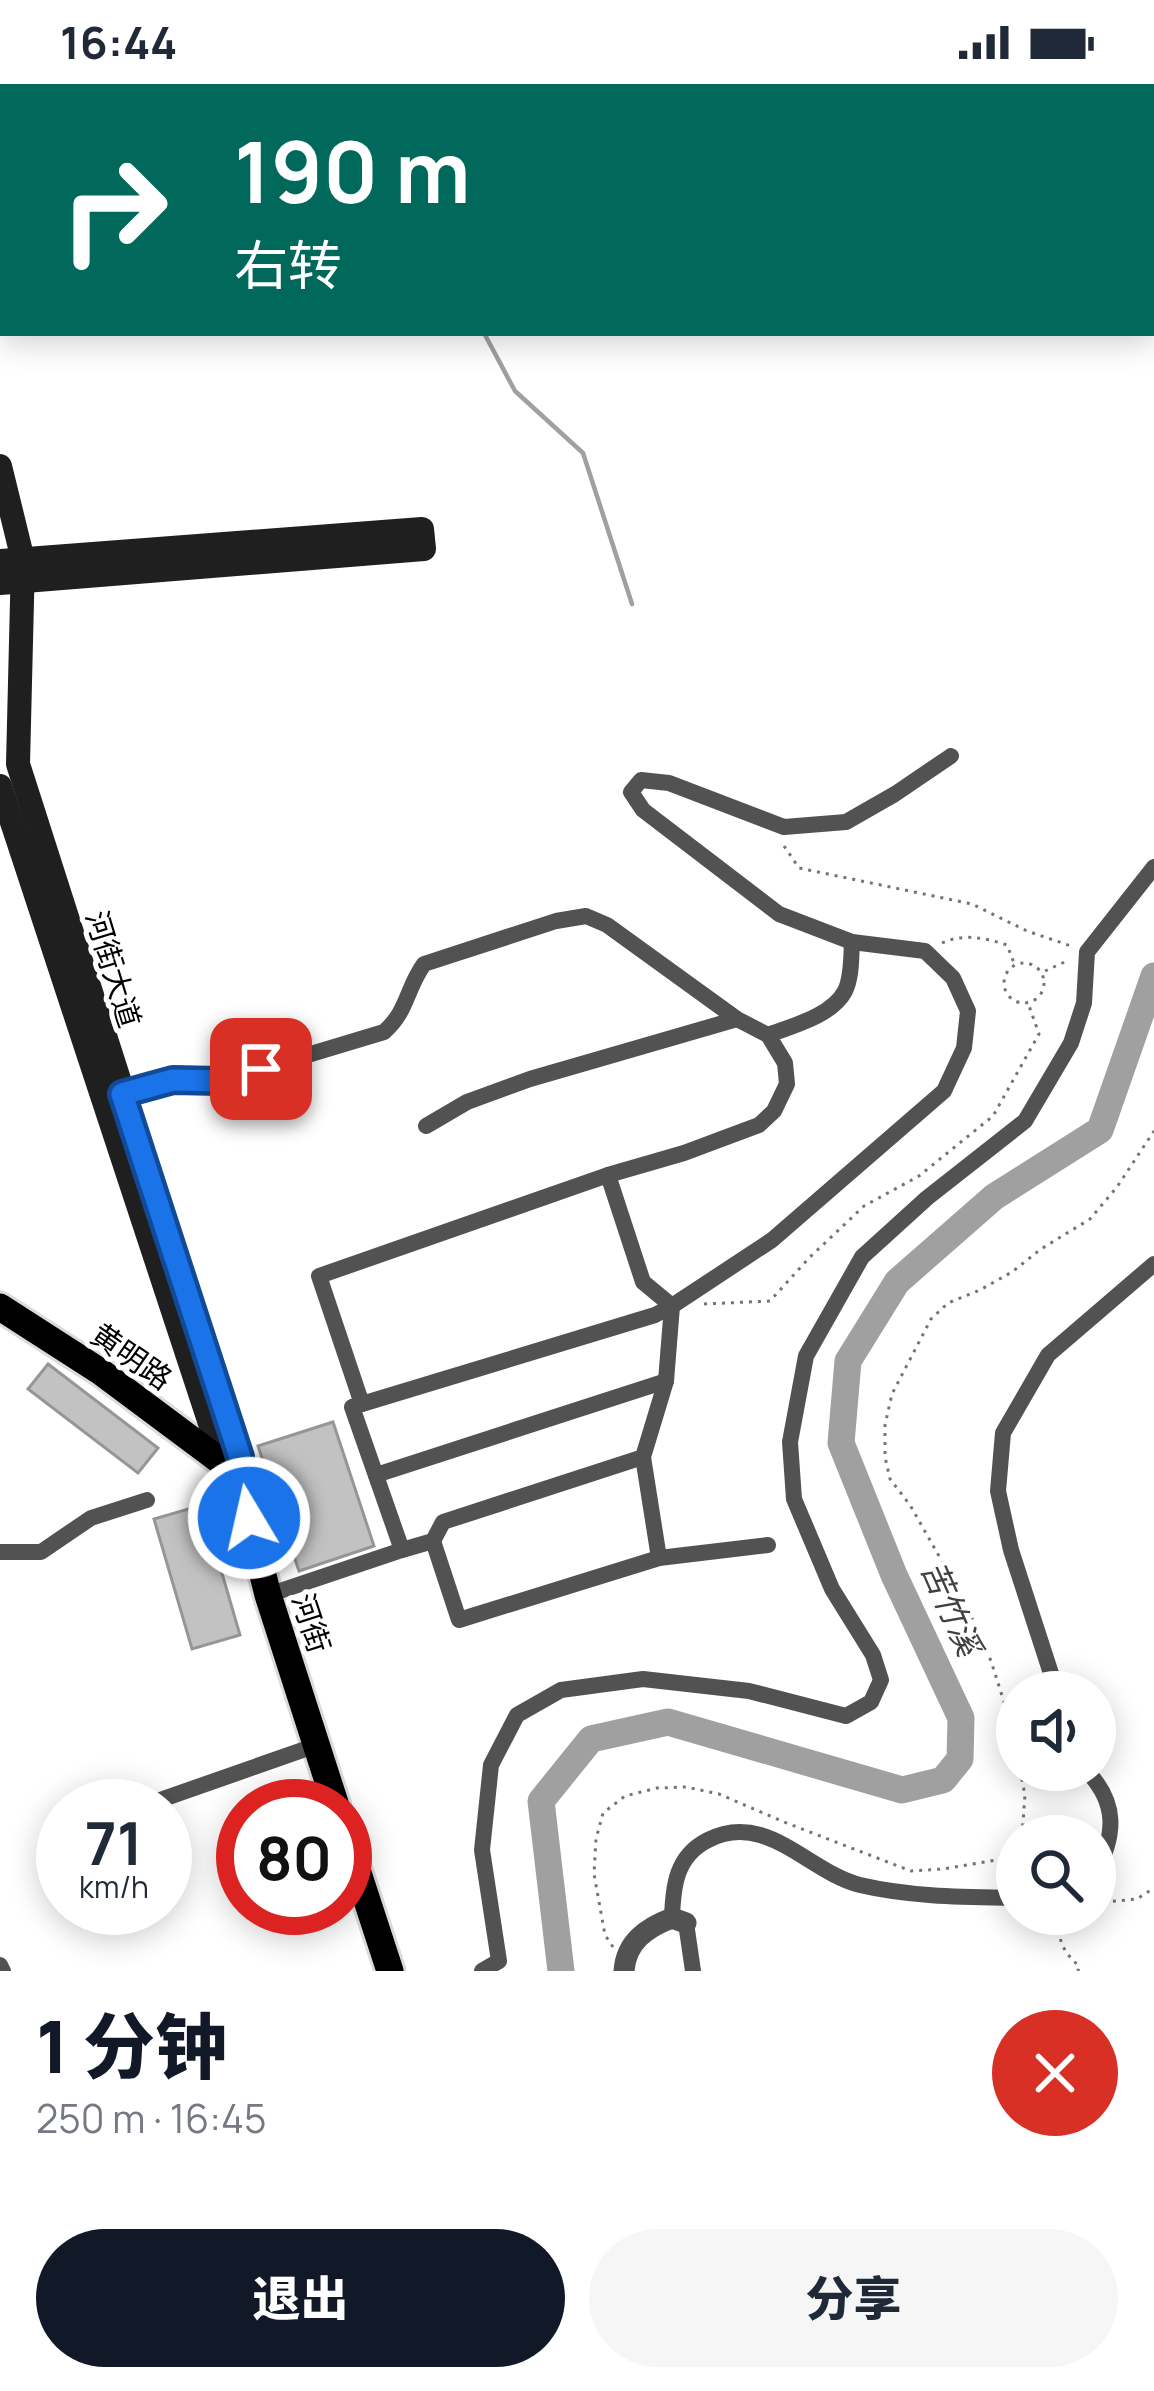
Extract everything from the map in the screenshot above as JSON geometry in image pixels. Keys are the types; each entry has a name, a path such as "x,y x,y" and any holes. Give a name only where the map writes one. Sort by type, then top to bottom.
{"highway":[{"name":"黄明路","path":"0,1307 101,1372 231,1471"},
{"name":"河街","path":"231,1471 328,1779"},
{"path":"372,1916 390,1971"}],"main road":[{"name":"河街大道","path":"0,466 11,572 19,764 240,1457 231,1471"},
{"path":"422,529 424,549 11,572 422,529"},
{"name":"河街大道","path":"0,786 231,1471"}],"street":[{"path":"402,1550 352,1407 656,1315 672,1306 772,1240 944,1091 964,1048 968,1011 953,978 925,952 852,942 779,914 643,810 631,792 641,779 669,783 784,826 846,822 951,756"},
{"path":"482,1971 499,1961 482,1850 491,1765 517,1715 561,1690 643,1679 749,1690 846,1716 871,1702 881,1680 873,1655 832,1588 794,1498 790,1442 806,1356 862,1256 1025,1121 1071,1043 1084,1003 1087,952 1154,867"},
{"path":"122,1094 173,1080 220,1081 384,1032 399,1019 424,964 556,921 586,916 607,925 768,1036 785,1063 787,1084 774,1111 759,1125 319,1276 362,1404"},
{"path":"768,1036 815,1018 844,994 852,942"},
{"path":"426,1126 467,1102 530,1079 737,1019"},
{"path":"608,1175 643,1282 672,1306"},
{"path":"1050,1671 998,1491 1003,1433 1048,1355 1154,1264"},
{"path":"659,1558 644,1457 667,1381 672,1306"},
{"path":"376,1475 667,1381"},
{"path":"268,1595 433,1540 443,1522 644,1457"},
{"path":"0,1552 40,1552 92,1518 147,1500"},
{"path":"433,1540 459,1620 659,1558 768,1545"},
{"path":"192,1789 317,1745"},
{"path":"693,1971 673,1885 687,1853 710,1838 742,1830 782,1844 855,1884 996,1897"},
{"path":"624,1971 632,1946 646,1928 679,1921"}],"path":[{"path":"784,826 783,843 799,868 972,904 1027,931 1087,952"},
{"path":"925,952 952,939 981,937 1007,945 1015,964"},
{"path":"1041,972 1087,952"},
{"path":"1015,964 1033,964 1041,972 1043,991 1028,1003 1016,1002 1006,993 1004,980 1015,964"},
{"path":"672,1306 770,1301 864,1206 920,1177 993,1116 1039,1034 1028,1003"},
{"path":"996,1677 964,1600 890,1479 885,1425 892,1394 932,1319 948,1303 1012,1272 1090,1219 1118,1187 1154,1131"},
{"path":"1116,1901 1137,1899 1154,1888"},
{"path":"1060,1935 1078,1971"}],"building":[{"path":"48,1364 158,1448 138,1473 28,1389"},
{"path":"333,1422 374,1546 299,1571 258,1446"},
{"path":"202,1505 240,1635 192,1649 154,1519"}],"waterway":[{"path":"486,336 515,391 583,453 632,604"},
{"name":"苦竹溪","path":"561,1971 541,1801 591,1739 668,1722 902,1790 943,1780 960,1759 961,1718 894,1575 841,1443 848,1361 897,1282 994,1197 1100,1130 1154,976"}],"route":[{"path":"249,1518 239,1480 240,1457 122,1094 173,1080 220,1081 261,1069"}]}
